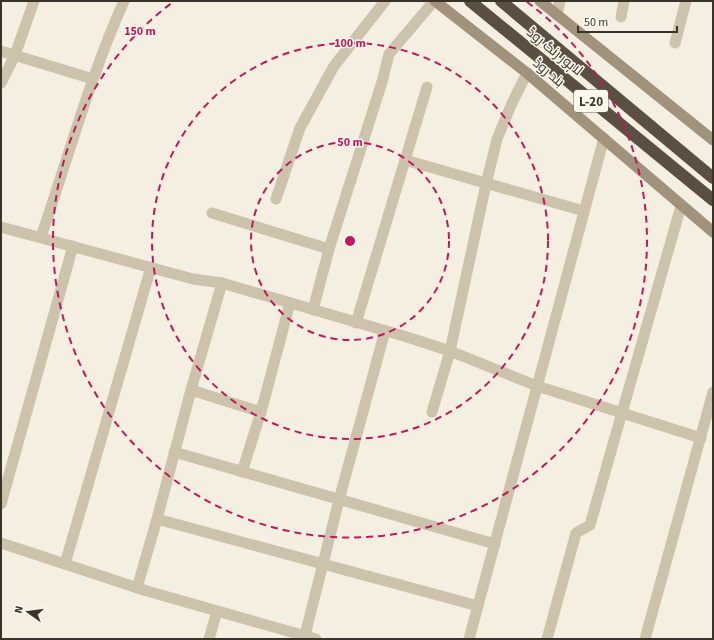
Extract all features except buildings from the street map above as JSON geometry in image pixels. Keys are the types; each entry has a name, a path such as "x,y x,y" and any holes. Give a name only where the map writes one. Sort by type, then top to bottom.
{"highway":[{"name":"لاہور رنگ روڈ","path":"470,1 713,200"},
{"name":"لاہور رنگ روڈ","path":"501,1 713,178"}],"main road":[{"name":"بند روڈ","path":"434,1 527,73 713,232"},
{"path":"540,1 713,140"}],"street":[{"path":"1,83 15,55 34,1"},
{"path":"41,237 93,78 107,39 124,1"},
{"path":"276,199 300,128 334,66 385,1"},
{"path":"313,310 329,249 382,82 389,54 434,1"},
{"path":"557,15 560,1"},
{"path":"621,17 624,1"},
{"path":"675,43 686,1"},
{"path":"1,51 93,78"},
{"path":"432,412 450,351 497,140 512,103 527,73"},
{"path":"356,323 427,87"},
{"path":"469,639 604,138"},
{"path":"405,160 584,211"},
{"path":"547,639 576,533 590,525 681,206"},
{"path":"212,213 329,249"},
{"path":"1,227 193,279 222,283 385,331 450,351 537,386 621,414 701,438"},
{"path":"1,504 73,246"},
{"path":"65,564 151,267"},
{"path":"137,588 222,283"},
{"path":"242,472 261,412 290,304"},
{"path":"305,636 339,500 385,331"},
{"path":"191,390 261,412"},
{"path":"645,639 713,392"},
{"path":"174,452 495,544"},
{"path":"157,519 478,606"},
{"path":"1,544 291,636 305,636 316,639"},
{"path":"209,639 217,612"}]}
